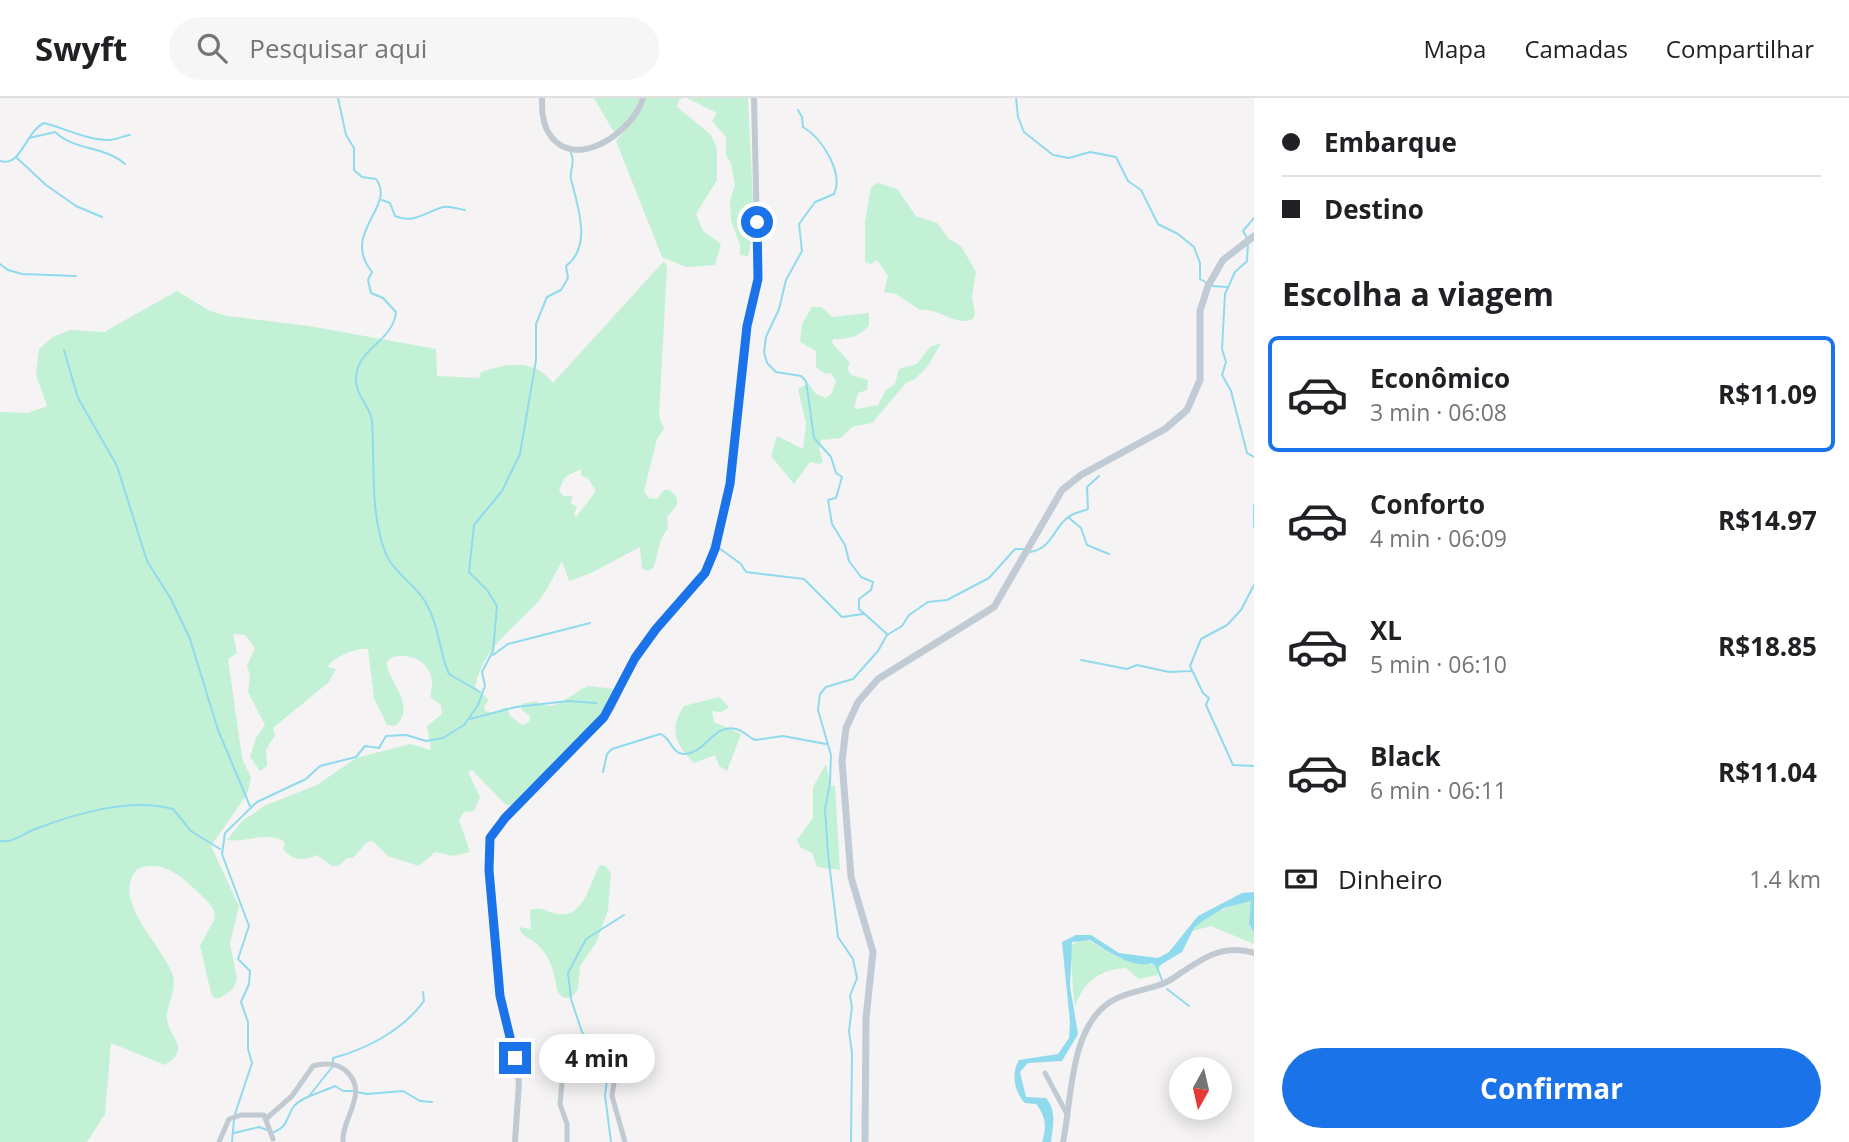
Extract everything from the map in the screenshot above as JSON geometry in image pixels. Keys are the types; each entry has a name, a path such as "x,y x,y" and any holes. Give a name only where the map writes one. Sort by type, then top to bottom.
{"main road":[{"path":"865,1142 866,1018 873,952 851,877 842,761 849,721 870,687 884,674 994,607 1062,490 1081,475 1165,429 1188,410 1200,380 1200,311 1208,286 1223,260 1254,236"}],"street":[{"path":"541,98 543,120 551,137 565,146 583,150 624,130 635,118 643,98"},
{"path":"515,1142 519,1082 500,996 489,870 490,838 505,818 611,709 635,658 664,619 702,578 715,549 730,484 747,326 758,279 754,98"},
{"path":"1063,1142 1074,1064 1092,1023 1109,1002 1161,985 1214,953 1238,950 1254,953"},
{"path":"267,1118 292,1096 313,1066 339,1066 349,1074 355,1086 354,1107 343,1129 343,1142"},
{"path":"564,1072 560,1095 567,1124 567,1142"},
{"path":"1045,1073 1068,1117"},
{"path":"615,1076 612,1096 625,1142"},
{"path":"219,1142 231,1117 254,1114 267,1118"},
{"path":"267,1118 274,1139"}],"green space":[{"path":"594,98 640,98 633,114 615,134"},
{"path":"645,98 683,98 679,100 677,107 710,134 717,148 717,180 696,214 703,231 721,244 715,265 686,267 662,257 616,141 636,118"},
{"path":"687,98 748,98 753,203 748,256 740,255 740,245 731,221 730,200 735,186 731,163 726,155 726,137 712,121 717,113"},
{"path":"878,183 897,189 916,216 937,223 949,239 961,246 976,272 972,297 975,314 973,319 960,321 933,311 920,310 896,294 884,292 888,276 877,260 871,264 865,262 865,222 871,187"},
{"path":"664,261 667,267 659,416 664,429 657,439 644,491 648,498 657,499 664,490 670,490 677,498 677,505 667,517 668,529 662,537 653,568 647,571 642,568 640,547 591,573 569,581 562,561 540,599 491,651 475,687 489,700 484,706 485,711 491,713 507,707 510,716 522,725 529,722 530,716 522,710 521,704 536,701 549,706 588,686 616,689 608,711 512,806 505,804 472,770 468,772 480,797 474,811 464,812 459,820 470,852 453,856 435,852 419,866 388,856 373,841 367,842 353,858 347,858 339,866 332,866 317,855 303,859 294,858 283,849 285,843 272,837 227,840 242,821 266,805 317,785 356,758 410,744 431,750 427,726 442,714 441,705 431,698 430,674 423,663 412,657 392,657 386,663 403,703 401,719 395,726 387,725 374,698 368,649 351,651 339,657 328,667 336,669 329,682 273,728 275,735 266,750 267,766 260,771 250,757 256,738 265,725 248,692 250,675 247,666 255,648 245,635 233,634 237,653 228,659 242,758 251,778 247,794 211,846 239,906 230,943 237,979 232,990 220,998 214,998 211,993 200,946 215,918 209,903 184,879 170,870 155,866 137,869 130,882 134,909 173,976 174,987 167,1019 177,1043 177,1053 165,1065 111,1043 105,1114 87,1142 0,1142 0,412 28,413 47,406 36,375 39,349 53,337 70,330 104,332 177,291 210,311 227,316 309,326 436,349 437,376 479,378 481,372 501,366 520,365 538,369 553,383","holes":["581,469 581,476 588,478 596,491 576,517 574,514 577,506 571,504 572,496 563,496 559,490 565,477"]},
{"path":"812,307 822,307 832,317 869,313 869,326 865,330 853,337 833,339 832,343 850,363 847,368 851,375 868,380 867,390 858,393 854,408 857,409 878,405 886,390 895,384 899,369 917,364 930,347 941,343 928,366 915,379 906,383 872,423 852,427 841,438 821,440 819,448 823,462 810,462 794,484 771,456 777,436 803,449 806,424 798,389 808,383 816,394 826,398 832,393 836,381 831,373 825,374 816,367 816,351 800,342 802,324"},
{"path":"719,697 729,707 721,712 712,711 714,722 741,734 727,771 719,766 715,755 694,763 679,744 675,730 684,706"},
{"path":"826,764 831,786 835,786 840,870 817,867 812,853 800,847 797,840 813,818 813,787"},
{"path":"600,865 606,866 611,874 608,910 596,943 580,966 578,989 572,997 564,998 558,993 552,968 544,951 522,933 519,927 531,929 530,910 541,909 558,914 575,911 581,905"},
{"path":"1248,901 1252,902 1250,927 1254,933 1254,944 1211,926 1192,931 1210,916"},
{"path":"1084,938 1117,957 1138,963 1161,965 1157,975 1139,979 1126,968 1101,974 1088,983 1075,1007 1070,946"}],"water":[{"path":"1254,892 1254,933 1249,924 1251,901 1224,908 1194,928 1182,952 1157,967 1152,963 1137,964 1129,961 1090,940 1072,942 1070,986 1078,1034 1062,1061 1028,1063 1020,1072 1026,1097 1046,1098 1052,1108 1051,1142 1042,1142 1045,1127 1042,1113 1036,1104 1025,1103 1021,1099 1014,1076 1019,1060 1058,1054 1069,1038 1070,1022 1062,942 1076,935 1091,935 1119,953 1158,958 1169,952 1198,916 1242,893"}],"waterway":[{"path":"338,98 346,135 354,148 354,170 362,177 376,179 381,189 380,200 362,245 364,258 372,272 368,280 371,293 383,298 396,312 389,331 362,359 356,378 358,390 372,422 375,502 380,534 392,565 421,596 430,611 449,674 480,692"},
{"path":"1016,98 1018,117 1024,132 1053,155 1069,158 1090,152 1116,157 1128,181 1141,190 1158,224 1178,234 1194,247 1200,263 1200,279 1207,283"},
{"path":"798,110 803,127 824,147 834,166 836,186 834,194 815,202 799,224 802,251 786,280 779,309 766,337 764,352 767,363 776,372 801,376 806,381 814,438 831,457 836,473 842,477 836,498 828,500 832,524 845,545 849,561 861,577 873,582 871,590 859,599 859,609 887,634"},
{"path":"0,161 13,159 32,133 44,123 100,139 111,140 130,135"},
{"path":"29,138 55,132 63,138 108,154 125,164"},
{"path":"235,1114 252,1063 248,1049 248,1022 241,1002 249,984 250,971 238,959 249,926 222,854 225,833 257,802 306,779 320,766 356,757 365,746 379,748 386,736 406,735 426,741 443,738 464,725 478,705 485,686 482,672 493,651 497,606 487,590 469,572 474,525 502,491 520,454 536,360 536,324 547,297 561,290 568,278 566,266 579,248 581,225 571,179 571,153"},
{"path":"17,158 46,185 76,206 102,217"},
{"path":"382,200 390,203 395,216 408,219 443,207 465,210"},
{"path":"1247,238 1243,231 1254,218"},
{"path":"1248,243 1247,261 1235,272 1225,294 1222,349 1226,362 1222,375 1231,391 1247,453 1254,457"},
{"path":"0,264 8,270 22,274 76,276"},
{"path":"1212,286 1227,287"},
{"path":"64,350 78,398 117,466 147,561 171,599 190,639 218,730 250,806"},
{"path":"1030,552 1042,548 1069,517 1088,509 1087,487 1099,476"},
{"path":"1254,505 1254,527"},
{"path":"1069,518 1081,528 1087,545 1109,554"},
{"path":"719,548 741,564 746,572 804,579 842,617 863,614"},
{"path":"851,1142 850,996 857,978 853,959 838,937 825,809 831,755 818,710 820,694 826,687 853,679 878,651 887,635 902,626 909,615 928,602 947,600 989,578 1015,549 1023,549"},
{"path":"1254,585 1241,610 1227,625 1201,639 1190,666 1203,693 1209,698 1206,705 1233,765 1254,766"},
{"path":"493,655 508,644 590,623"},
{"path":"1081,660 1127,669 1137,665 1169,672 1191,671"},
{"path":"470,719 516,707 568,701 596,703"},
{"path":"603,772 607,754 612,749 660,734 667,738 676,751 683,754 697,750 728,728 739,730 755,740 783,736 826,744"},
{"path":"0,841 14,839 35,829 85,813 139,805 173,809 191,831 220,849"},
{"path":"611,1142 605,1095 609,1066 582,1032 571,999 568,973 586,939 624,915"},
{"path":"1156,965 1162,980"},
{"path":"1167,989 1189,1006"},
{"path":"333,1062 333,1058 371,1044 406,1021 424,1001 423,992"},
{"path":"309,1096 333,1066"},
{"path":"274,1132 287,1121 294,1106 303,1100 335,1086 343,1091 354,1091"},
{"path":"357,1092 367,1094 403,1091 420,1101 432,1102"},
{"path":"232,1142 234,1119"},
{"path":"234,1133 259,1127 267,1130"}],"route":[{"path":"515,1058 500,996 489,870 490,838 505,818 611,709 635,658 664,619 705,573 715,549 730,484 747,326 758,279 757,222"}]}
